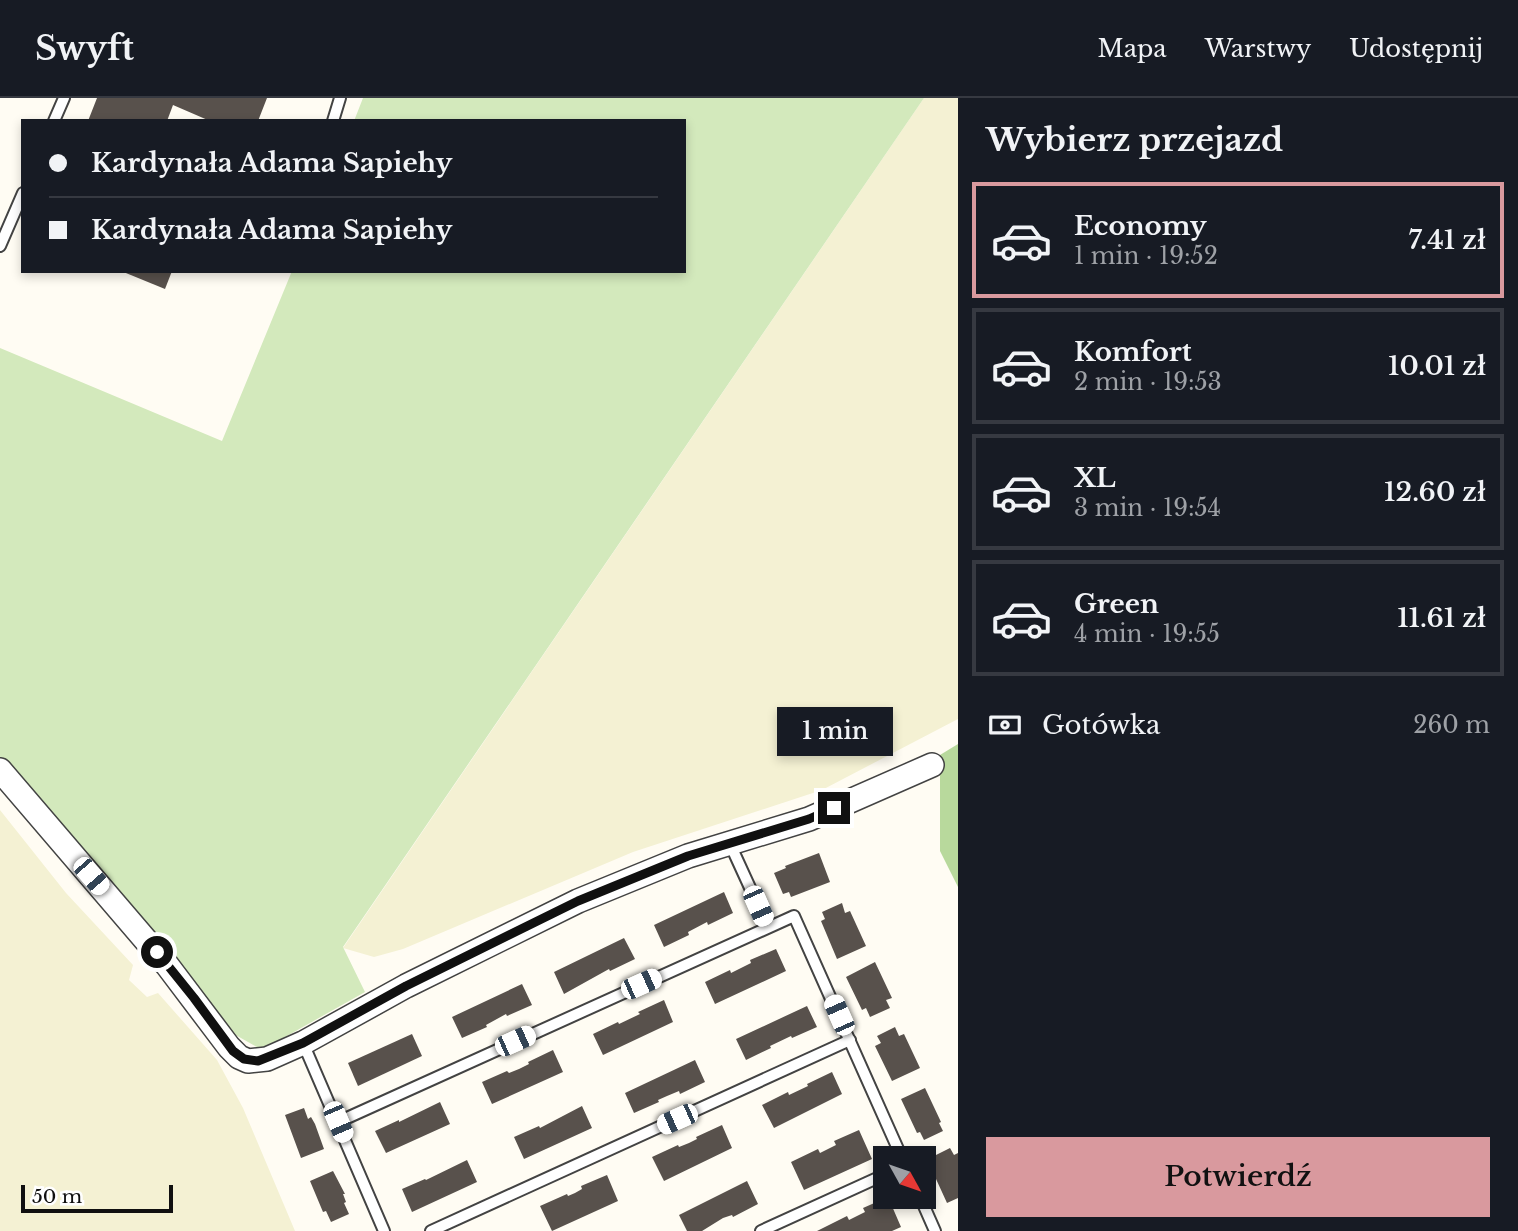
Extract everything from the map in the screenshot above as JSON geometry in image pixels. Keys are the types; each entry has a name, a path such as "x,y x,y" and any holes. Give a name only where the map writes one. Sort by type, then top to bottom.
{"street":[{"path":"0,770 167,965 236,1054 258,1061 303,1043 406,986 578,901 688,856 809,819 932,765"}],"lane":[{"path":"55,119 64,98"},
{"path":"333,119 340,98"},
{"path":"0,246 21,198"},
{"path":"730,844 768,927"},
{"path":"338,1122 794,916 897,1146"},
{"path":"431,1231 850,1040"},
{"path":"303,1043 384,1231"},
{"path":"761,1231 873,1180"},
{"path":"925,1209 935,1231"}],"shaded area":[{"path":"924,98 958,98 958,719 822,790 633,852 403,949 374,957 343,948"},
{"path":"0,810 66,893 133,965 129,980 147,997 158,993 217,1060 243,1108 295,1231 0,1231"}],"green space":[{"path":"363,98 924,98 343,947 365,992 262,1050 232,1033 0,768 0,348 222,441 291,273 686,273 686,119 355,119"},
{"path":"958,744 958,887 940,851 940,755"}],"building":[{"path":"97,98 267,98 259,119 205,119 173,105 168,119 89,119"},
{"path":"126,273 171,273 165,289"},
{"path":"819,853 830,882 791,897 789,892 783,894 774,873"},
{"path":"724,892 733,913 708,925 707,922 688,932 689,935 664,947 654,925"},
{"path":"842,903 845,913 850,911 866,946 837,959 821,921 825,919 822,912"},
{"path":"624,938 635,959 610,971 609,969 564,994 554,972"},
{"path":"776,949 786,971 715,1004 705,982 730,970 731,973 751,963 750,960"},
{"path":"875,962 892,998 886,1000 890,1008 870,1017 866,1008 862,1010 846,977"},
{"path":"522,984 532,1005 507,1016 506,1014 486,1025 487,1027 462,1038 452,1017"},
{"path":"664,1000 673,1022 603,1055 593,1034 640,1014 638,1012"},
{"path":"807,1006 817,1027 792,1038 791,1036 746,1060 736,1039"},
{"path":"895,1027 899,1036 904,1034 920,1068 892,1081 875,1046 881,1043 877,1036"},
{"path":"412,1034 422,1056 358,1086 348,1063"},
{"path":"553,1050 563,1072 492,1104 482,1082 519,1069"},
{"path":"695,1060 705,1082 680,1094 679,1091 667,1096 634,1113 625,1093"},
{"path":"832,1072 842,1094 774,1128 762,1105 788,1092 789,1095"},
{"path":"925,1088 943,1131 924,1140 920,1132 917,1133 901,1099"},
{"path":"440,1102 450,1124 386,1153 375,1131"},
{"path":"582,1106 592,1128 524,1159 514,1137 539,1126 540,1128"},
{"path":"304,1108 308,1119 311,1117 315,1124 324,1149 301,1158 285,1115"},
{"path":"722,1125 732,1148 664,1181 652,1157 689,1143"},
{"path":"859,1130 872,1159 804,1190 791,1162 818,1149 820,1153 836,1145 834,1141"},
{"path":"950,1148 954,1155 958,1153 958,1198 947,1203 936,1179 936,1155"},
{"path":"467,1160 477,1182 412,1212 402,1189"},
{"path":"333,1171 345,1194 344,1203 349,1214 331,1222 326,1211 323,1212 310,1181"},
{"path":"607,1175 618,1201 552,1231 540,1206 575,1193 582,1189 581,1186"},
{"path":"747,1181 758,1204 733,1217 723,1218 702,1231 687,1231 679,1215"},
{"path":"873,1204 873,1209 893,1209 901,1227 892,1231 817,1231 847,1216 849,1220 865,1212 863,1208"}],"route":[{"path":"157,952 233,1051 244,1059 258,1061 303,1043 406,986 578,901 688,856 809,819 834,808"}]}
